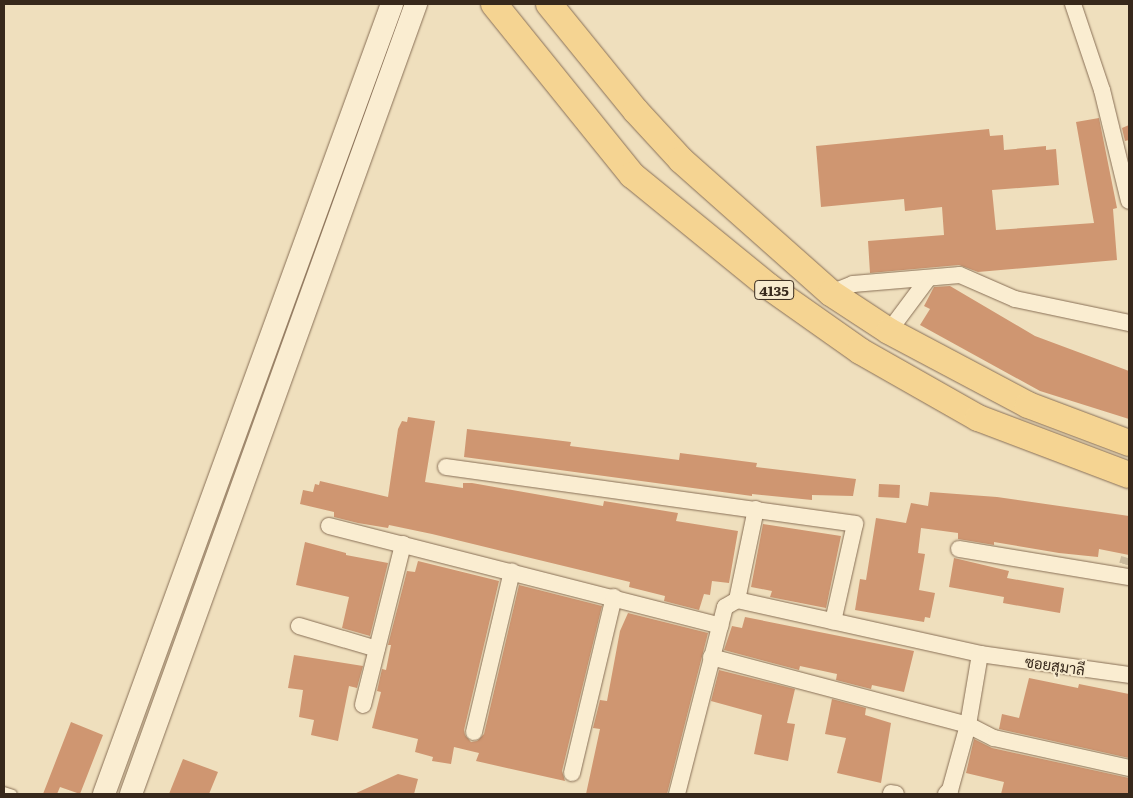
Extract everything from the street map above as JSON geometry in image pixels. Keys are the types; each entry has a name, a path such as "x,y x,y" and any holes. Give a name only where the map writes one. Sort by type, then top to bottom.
{"main road":[{"path":"372,61 386,4"},
{"path":"104,794 392,4"},
{"path":"131,794 416,4"},
{"path":"392,70 430,4"},
{"name":"4135","path":"549,4 636,111 681,160 831,293 889,331 1028,405 1129,443"},
{"name":"4135","path":"496,8 632,174 768,286 860,351 978,418 1129,475"}],"street":[{"path":"1073,4 1102,90 1129,202"},
{"path":"831,293 853,284 927,280 960,275 1015,299 1129,323"},
{"path":"889,331 927,280"},
{"path":"446,467 855,524 833,622"},
{"path":"677,794 725,607 737,600 756,509"},
{"path":"329,526 614,597 720,626"},
{"path":"363,705 403,544"},
{"path":"960,549 1106,573 1128,571"},
{"path":"474,732 512,571"},
{"path":"572,773 614,597"},
{"name":"ซอยสุมาลี","path":"737,600 980,654 1129,675"},
{"path":"299,626 377,649"},
{"path":"946,794 950,790 968,725 980,654"},
{"path":"712,657 968,725 994,738 1129,768"}],"lane":[{"path":"4,790 13,794"}],"building":[{"path":"1099,118 1117,208 1113,209 1117,260 978,272 959,265 870,273 868,241 944,235 942,207 905,211 904,199 821,207 816,146 989,129 990,136 1003,135 1004,150 1046,146 1046,150 1056,149 1059,185 992,190 996,230 1094,223 1076,122"},
{"path":"1129,125 1129,140 1125,141 1122,128"},
{"path":"950,286 1035,336 1129,371 1129,419 1040,391 920,325 930,309 924,306 934,287"},
{"path":"408,417 435,421 425,482 463,488 463,483 472,483 603,506 604,501 678,513 676,521 738,531 729,583 712,581 710,595 704,594 699,610 664,601 665,596 629,587 630,582 432,534 389,525 388,528 358,523 334,517 334,512 300,504 303,490 313,492 315,484 319,485 320,481 388,497 398,429 402,421 407,422"},
{"path":"467,429 571,442 570,446 679,460 680,453 757,463 756,467 856,479 853,496 812,495 812,500 752,494 752,496 464,457"},
{"path":"879,484 900,485 899,498 878,497"},
{"path":"930,492 997,497 1129,516 1129,555 1099,549 1098,557 1059,553 994,542 994,545 958,539 958,533 921,528 918,553 925,554 919,590 935,593 930,618 925,617 924,622 855,610 860,579 866,580 876,518 906,523 911,503 928,506"},
{"path":"763,524 841,536 826,608 770,597 772,591 751,587"},
{"path":"305,542 346,553 346,555 388,563 370,636 342,628 349,597 296,585"},
{"path":"954,558 1009,571 1007,578 1064,588 1060,613 1003,603 1004,597 949,587"},
{"path":"418,561 499,581 464,730 465,735 471,742 477,741 484,734 519,585 602,606 562,771 565,781 476,761 479,753 454,747 451,764 432,761 433,757 415,752 418,739 372,728 381,692 377,691 382,669 386,670 391,645 388,645 407,571 415,572"},
{"path":"628,613 708,633 667,794 586,794 600,729 593,728 600,700 607,701 620,631"},
{"path":"745,617 914,651 904,692 872,685 871,689 836,680 837,674 800,666 799,670 724,650 732,626 742,628"},
{"path":"294,655 363,666 357,688 349,686 338,741 311,735 314,720 299,717 303,690 288,688"},
{"path":"719,670 795,689 787,723 795,724 788,761 754,754 762,715 711,701"},
{"path":"1029,678 1078,688 1079,684 1129,694 1129,758 999,729 1002,714 1019,718"},
{"path":"832,699 866,708 865,715 891,723 881,783 837,773 846,738 825,734"},
{"path":"71,722 103,735 80,794 60,787 57,794 43,794"},
{"path":"974,739 992,748 1129,778 1129,794 1001,794 1004,782 966,773"},
{"path":"183,759 218,772 209,794 169,794"},
{"path":"398,774 418,779 414,794 354,794"}],"tunnel":[{"path":"1127,565 1129,558"}]}
